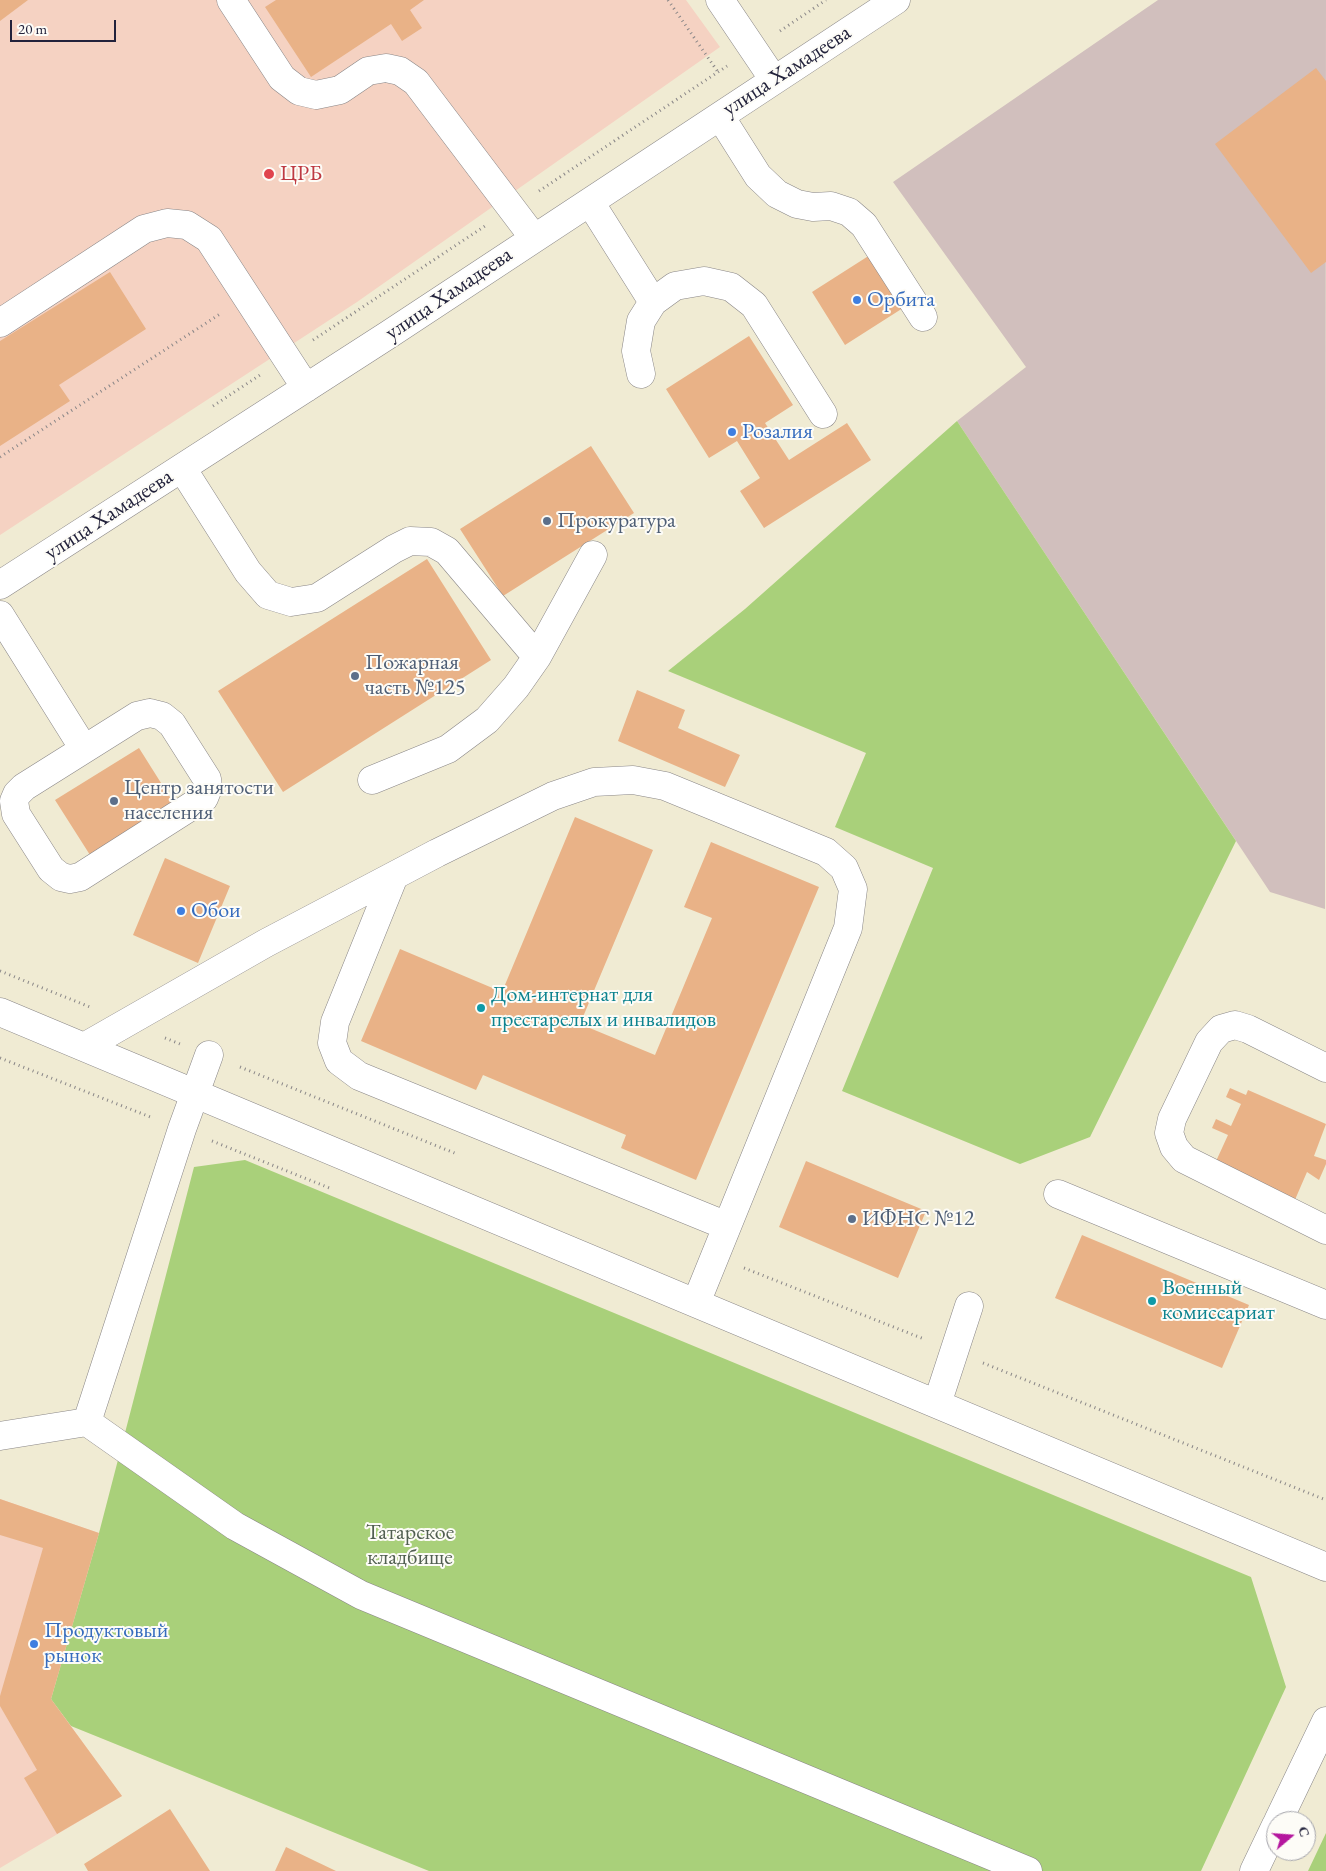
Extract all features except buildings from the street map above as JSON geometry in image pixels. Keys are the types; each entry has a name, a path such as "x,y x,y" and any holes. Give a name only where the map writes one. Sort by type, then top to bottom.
{"street":[{"path":"231,0 282,78 300,90 316,95 340,90 368,71 386,68 400,71 416,82 534,238"},
{"path":"720,0 774,80"},
{"name":"улица Хамадеева","path":"0,585 306,388 896,0"},
{"path":"720,116 758,176 777,194 796,204 832,206 849,212 864,225 923,317"},
{"path":"590,202 654,302"},
{"path":"0,322 144,230 167,223 187,226 209,239 306,388"},
{"path":"641,374 636,351 641,321 654,302 675,286 704,280 730,287 754,305 823,414"},
{"path":"182,468 248,572 268,594 291,602 316,598 410,541 430,542 447,551 537,657"},
{"path":"372,780 448,749 487,720 516,687 537,657 593,555"},
{"path":"0,615 84,749"},
{"path":"150,713 162,716 172,724 207,779 208,788 204,798 193,806 80,877 70,879 61,877 51,869 16,814 14,801 17,794 24,787 84,749 137,716 150,713"},
{"path":"84,1047 266,943 394,876 553,796 594,782 633,780 665,786 826,852 844,868 853,889 848,928 696,1303"},
{"path":"394,876 335,1022 332,1043 339,1061 359,1076 727,1226"},
{"path":"0,1012 1326,1567"},
{"path":"1326,1068 1248,1029 1235,1025 1221,1029 1209,1042 1172,1119 1169,1133 1174,1146 1184,1159 1326,1230"},
{"path":"87,1422 209,1055"},
{"path":"1058,1194 1326,1305"},
{"path":"937,1404 969,1306"},
{"path":"0,1436 87,1422 236,1526 361,1595 1028,1871"},
{"path":"1283,1811 1326,1721"},
{"path":"1254,1871 1266,1846"}],"path":[{"path":"668,0 718,72"},
{"path":"204,412 826,0"},
{"path":"0,457 247,297"}],"shaded area":[{"name":"ЦРБ","path":"0,0 686,0 720,47 357,302 0,535"},
{"path":"1158,0 1326,0 1325,909 1270,892 957,421 1026,367 893,182"},
{"name":"Продуктовый рынок","path":"0,1499 99,1533 51,1699 122,1796 0,1868"}],"green space":[{"path":"957,421 1236,841 1090,1137 1020,1164 842,1091 933,868 835,827 866,753 668,671 745,609"},
{"name":"Татарское кладбище","path":"245,1160 1251,1577 1286,1687 1201,1871 429,1871 71,1726 51,1699 99,1533 194,1167"},
{"path":"1326,1833 1326,1871 1308,1871 1313,1861 1316,1861 1316,1854"}],"place":[{"name":"ЦРБ","path":"269,174"},
{"name":"Орбита","path":"857,300"},
{"name":"Розалия","path":"732,432"},
{"name":"Прокуратура","path":"547,521"},
{"name":"Пожарная часть №125","path":"355,676"},
{"name":"Центр занятости населения","path":"114,801"},
{"name":"Обои","path":"181,911"},
{"name":"Дом-интернат для престарелых и инвалидов","path":"481,1008"},
{"name":"ИФНС №12","path":"852,1219"},
{"name":"Военный комиссариат","path":"1152,1301"},
{"name":"Продуктовый рынок","path":"34,1644"}]}
